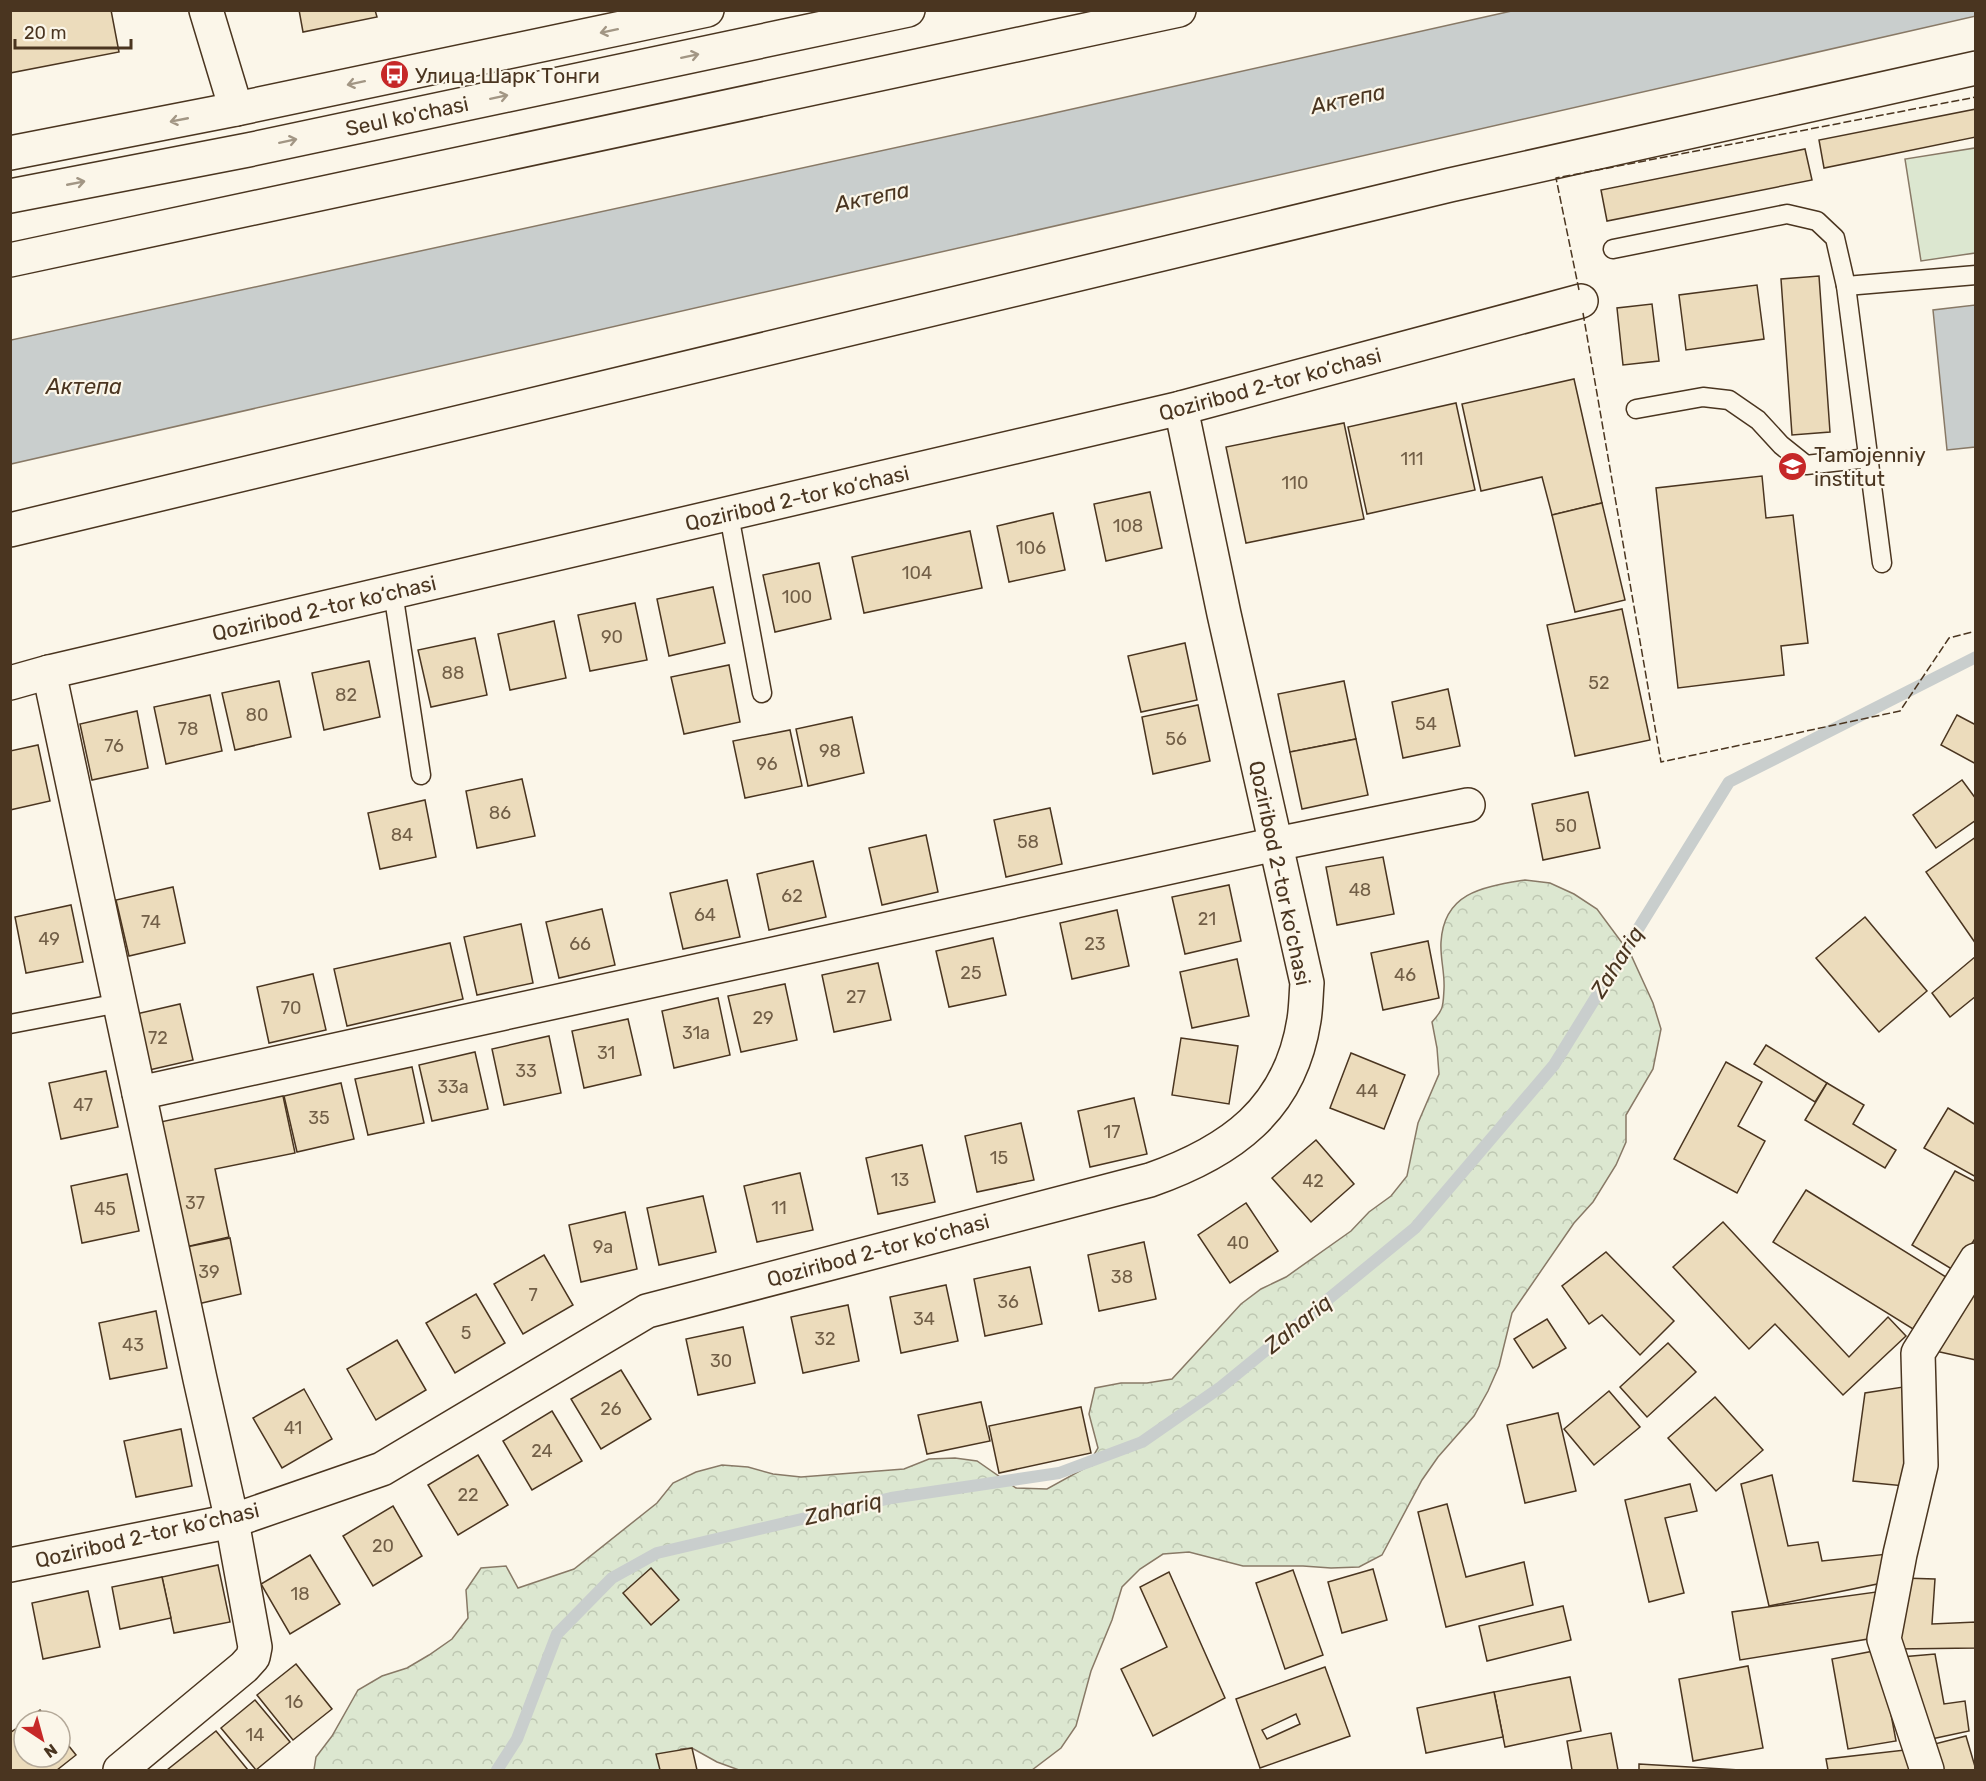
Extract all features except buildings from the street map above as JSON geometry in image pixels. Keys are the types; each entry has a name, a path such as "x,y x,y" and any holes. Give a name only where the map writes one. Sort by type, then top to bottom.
{"street":[{"path":"206,10 248,150"},
{"name":"Seul ko'chasi","path":"10,153 236,109 707,10"},
{"name":"Seul ko'chasi","path":"10,196 248,150 908,10"},
{"path":"10,260 1179,10"},
{"path":"10,530 1438,188 1976,68"},
{"name":"Qoziribod 2-tor ko‘chasi","path":"10,683 1181,408 1581,301"},
{"name":"Qoziribod 2-tor ko‘chasi","path":"10,1565 232,1521 382,1469 647,1311 1150,1180 1188,1166 1225,1145 1260,1117 1280,1088 1296,1055 1304,1020 1307,983 1224,614 1181,408"},
{"path":"49,672 232,1521 255,1647 253,1657 244,1667 120,1770"},
{"path":"139,1093 1276,844 1468,805"},
{"path":"1927,1770 1884,1639 1900,1554 1921,1465 1918,1353 1976,1260"}],"lane":[{"path":"1613,249 1786,214 1817,221 1835,238 1846,286 1882,563"},
{"path":"1846,286 1976,274"},
{"path":"1636,409 1703,398 1729,400 1758,420 1781,445 1806,465 1868,458"},
{"path":"729,514 762,693"},
{"path":"393,592 421,775"},
{"path":"10,1024 119,1003"}],"green space":[{"path":"1975,148 1975,253 1921,261 1905,159"},
{"path":"1525,880 1550,883 1574,894 1597,909 1631,955 1653,1003 1661,1029 1653,1069 1626,1115 1626,1142 1616,1165 1593,1202 1574,1223 1512,1313 1499,1366 1488,1391 1474,1416 1438,1457 1422,1480 1382,1555 1359,1567 1331,1568 1243,1566 1189,1552 1163,1554 1140,1569 1122,1587 1112,1620 1091,1671 1076,1726 1061,1748 1032,1770 739,1770 717,1762 692,1748 681,1749 660,1770 314,1770 316,1757 332,1736 358,1690 382,1676 407,1668 452,1639 468,1618 466,1590 481,1568 506,1566 518,1588 574,1569 657,1503 673,1483 696,1472 722,1465 748,1467 773,1474 801,1477 904,1469 929,1459 955,1458 977,1461 1016,1488 1047,1489 1087,1467 1098,1448 1089,1414 1095,1388 1121,1383 1147,1383 1172,1379 1241,1304 1261,1289 1286,1277 1351,1231 1369,1212 1391,1196 1407,1176 1418,1123 1439,1074 1432,1022 1439,1014 1443,1003 1441,942 1449,912 1468,895 1495,886"}],"water":[{"name":"Актепа","path":"1516,10 1975,10 1976,16 11,464 11,340 1041,116"},
{"path":"1975,305 1975,447 1947,450 1933,310"}],"waterway":[{"name":"Zahariq","path":"497,1770 517,1739 557,1634 612,1578 657,1553 891,1498 1059,1473 1142,1442 1221,1387 1415,1228 1554,1065 1729,782 1976,657"}],"fence":[{"path":"1579,290 1556,178 1976,97"},
{"path":"1583,313 1661,762 1900,711 1949,638 1976,631"}],"place":[{"name":"Улица Шарк Тонги","path":"394,75"},
{"name":"Tamojenniy institut","path":"1793,466"}]}
